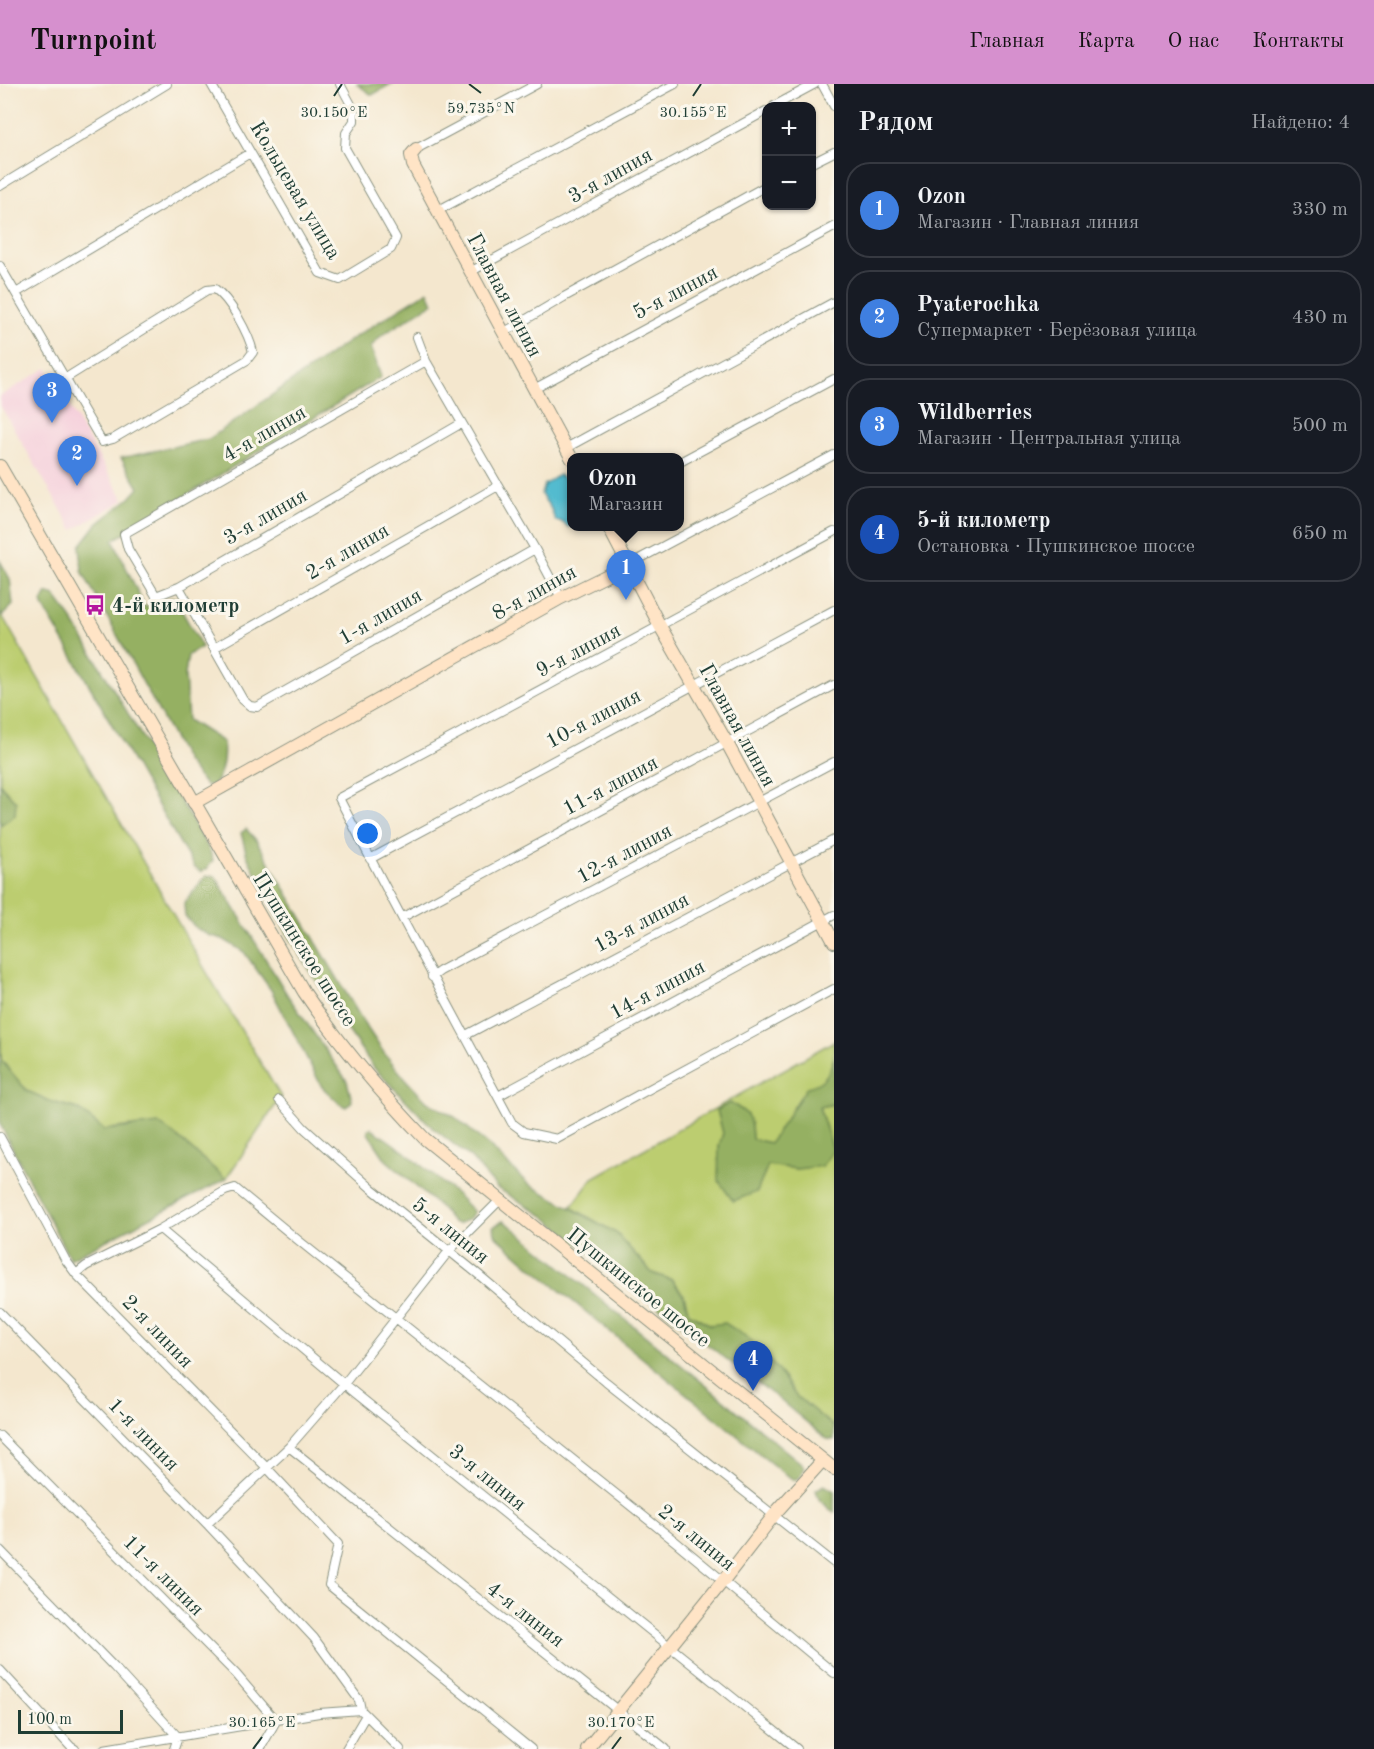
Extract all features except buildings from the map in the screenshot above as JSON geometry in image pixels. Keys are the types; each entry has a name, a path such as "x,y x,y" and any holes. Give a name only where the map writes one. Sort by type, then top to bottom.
{"street":[{"path":"0,186 167,84"},
{"name":"Кольцевая улица","path":"213,85 320,273 340,280 391,249 396,238 345,147 346,133 354,121 354,110 340,84"},
{"path":"416,149 537,84"},
{"path":"437,211 675,84"},
{"path":"781,102 815,84"},
{"path":"822,84 834,106"},
{"name":"3-я линия","path":"470,272 762,113"},
{"name":"Главная линия","path":"416,149 411,155 413,165 569,453"},
{"path":"816,161 834,152"},
{"path":"16,293 250,153"},
{"path":"503,333 762,188"},
{"name":"5-я линия","path":"534,389 834,227"},
{"path":"0,266 102,442 113,440 247,360 253,352 250,341 223,294 214,289 207,290 66,378"},
{"path":"569,453 834,303"},
{"path":"417,337 426,361 561,598"},
{"name":"4-я линия","path":"178,587 156,596 124,540 124,534 426,361"},
{"path":"684,460 834,379"},
{"name":"3-я линия","path":"178,587 462,423"},
{"name":"8-я линия","path":"194,803 561,598 628,565 834,455"},
{"name":"Пушкинское шоссе","path":"0,466 280,951 331,1031 378,1089 425,1140 834,1469"},
{"name":"2-я линия","path":"214,648 498,486"},
{"name":"Главная линия","path":"611,531 660,627 792,862 828,918 834,942"},
{"name":"9-я линия","path":"370,859 339,798 834,532"},
{"name":"1-я линия","path":"214,648 243,700 250,706 257,706 535,549"},
{"path":"178,587 214,648"},
{"name":"10-я линия","path":"370,859 834,610"},
{"name":"11-я линия","path":"403,917 834,685"},
{"name":"12-я линия","path":"430,974 450,966 834,762"},
{"name":"13-я линия","path":"466,1035 834,840"},
{"path":"370,859 512,1123 524,1132 557,1139 834,989"},
{"name":"14-я линия","path":"498,1096 828,918"},
{"name":"5-я линия","path":"279,1100 304,1128 337,1159 606,1382 775,1515"},
{"name":"2-я линия","path":"0,1137 65,1259 76,1274 267,1468 338,1544 329,1585 531,1749"},
{"path":"76,1274 86,1266 160,1229 225,1191 235,1188 396,1319"},
{"path":"207,1524 289,1447 344,1384 449,1251 499,1201"},
{"name":"3-я линия","path":"160,1229 344,1384 797,1749"},
{"name":"1-я линия","path":"0,1312 207,1524 314,1638 359,1700 363,1712 400,1749"},
{"name":"2-я линия","path":"396,1319 834,1673"},
{"name":"11-я линия","path":"0,1436 236,1674 276,1721"},
{"name":"4-я линия","path":"289,1447 666,1749"},
{"path":"587,1749 775,1515 823,1460"},
{"path":"775,1515 834,1563"},
{"path":"0,1550 114,1667 178,1737"},
{"path":"0,1670 75,1749"},
{"path":"104,1749 319,1713 363,1712 346,1749"},
{"path":"260,1749 276,1721"},
{"path":"174,1749 178,1737"}],"shaded area":[{"path":"47,368 124,500 73,530 0,405 0,396"}],"green space":[{"path":"357,84 391,84 372,95"},
{"path":"428,291 433,303 382,335 371,347 381,377 113,540 145,607 174,597 202,647 188,655 185,675 188,720 223,742 224,754 223,765 214,785 205,785 186,761 82,571 80,546 97,524 139,488 121,458 209,439 358,335"},
{"path":"0,561 10,579 13,605 2,616 0,612"},
{"path":"47,593 55,596 71,618 209,849 213,860 207,869 201,872 194,867 156,803 44,608 42,602"},
{"path":"0,612 200,961 281,1097 226,1179 175,1135 131,1126 104,1130 78,1109 52,1102 27,1091 1,1060 0,824 16,802 0,784"},
{"path":"0,784 16,802 15,815 0,825"},
{"path":"246,829 256,840 362,1020 384,1053 427,1102 455,1117 528,1184 616,1233 652,1273 672,1280 684,1296 689,1313 710,1325 725,1323 747,1337 765,1355 795,1395 834,1427 834,1440 827,1439 544,1216 497,1188 470,1157 433,1128 374,1068 334,1010 281,923 247,856 241,833"},
{"path":"206,876 215,876 288,996 347,1081 352,1101 346,1107 322,1087 271,990 244,952 223,939 208,935 196,928 185,916 184,903"},
{"path":"0,1040 1,1060 27,1091 52,1102 78,1109 104,1130 159,1124 226,1179 70,1259 0,1124"},
{"path":"834,1041 834,1058 829,1073 770,1143 752,1140 751,1123 717,1110 723,1133 719,1146 757,1192 767,1165 797,1169 833,1149 819,1107 834,1104 834,1427 795,1395 784,1378 711,1325 688,1313 684,1295 672,1280 652,1273 616,1233 571,1207 593,1178"},
{"path":"834,1058 834,1104 819,1107 833,1150 822,1166 797,1169 768,1165 757,1192 733,1201 718,1180 719,1146 723,1133 717,1110 730,1103 737,1107 748,1116 752,1139 770,1143 807,1087 818,1083 825,1077"},
{"path":"371,1128 405,1152 456,1194 474,1212 469,1219 458,1224 452,1222 443,1210 386,1160 368,1133"},
{"path":"503,1221 802,1464 804,1467 800,1477 794,1480 783,1473 531,1267 496,1236 493,1227"},
{"path":"824,1485 834,1491 834,1513 819,1499 816,1490"}],"water":[{"path":"559,475 567,482 567,526 554,518 541,494 544,485"}],"place":[{"name":"Wildberries","path":"52,423"},
{"name":"Pyaterochka","path":"77,486"},
{"name":"Ozon","path":"626,600"},
{"name":"4-й километр","path":"95,605"},
{"name":"5-й километр","path":"753,1391"}]}
